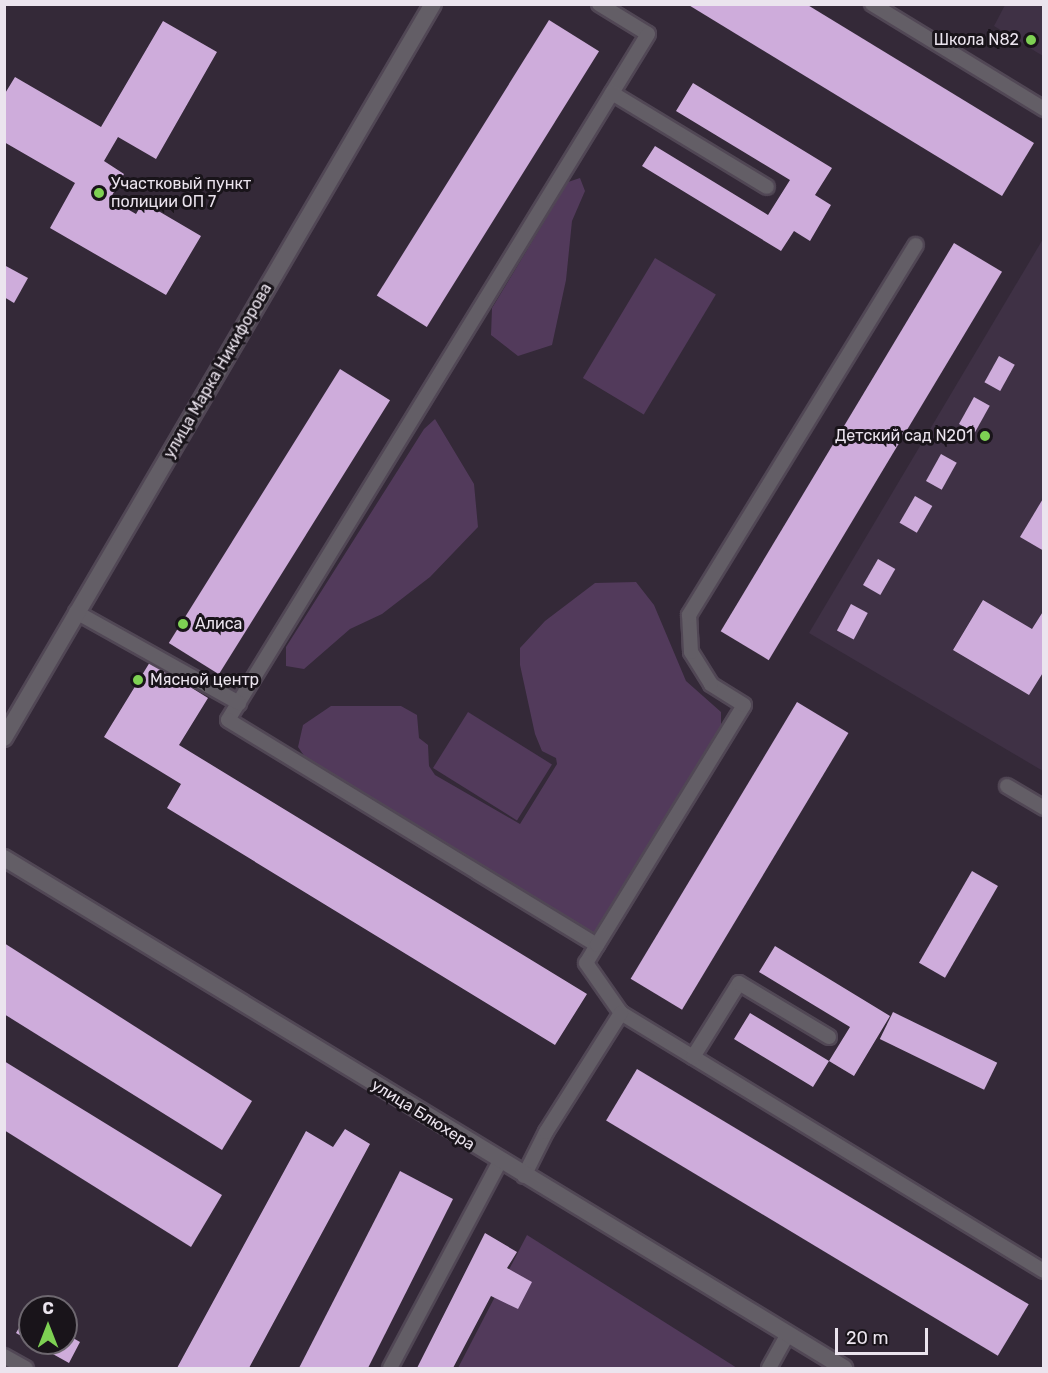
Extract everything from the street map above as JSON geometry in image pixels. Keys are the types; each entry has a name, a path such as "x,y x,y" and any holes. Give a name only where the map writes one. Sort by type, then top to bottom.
{"street":[{"name":"улица Марка Никифорова","path":"4,738 433,4"},
{"name":"улица Блюхера","path":"4,858 787,1336 844,1368"}],"lane":[{"path":"597,945 228,720 648,34 599,4"},
{"path":"872,4 1044,109"},
{"path":"612,93 767,187"},
{"path":"916,245 689,615 691,652 711,684 744,705 586,963 621,1013 1044,1271"},
{"path":"76,612 238,702"},
{"path":"1007,786 1044,808"},
{"path":"693,1057 739,982 829,1038"},
{"path":"524,1176 546,1132 621,1013"},
{"path":"390,1368 500,1161"},
{"path":"769,1368 787,1336"},
{"path":"4,1356 26,1368"}],"shaded area":[{"name":"Школа N82","path":"1005,5 1043,5 1043,56 994,26"},
{"path":"580,178 585,191 572,221 566,280 552,345 518,356 491,335 492,308 568,182"},
{"name":"Детский сад N201","path":"1043,239 1043,771 809,633"},
{"path":"655,258 716,295 644,415 583,378"},
{"path":"435,419 474,484 478,527 430,577 382,614 350,629 304,669 286,666 286,647 424,429"},
{"path":"636,582 654,605 686,681 721,712 721,729 596,935 305,757 298,747 303,725 331,706 401,706 417,715 419,738 428,745 429,766 435,775 520,824 557,764 556,758 542,751 535,734 520,665 520,648 545,621 595,583"},
{"path":"468,712 552,764 517,820 433,768"},
{"path":"527,1235 737,1368 458,1368"}],"building":[{"path":"687,4 806,4 1034,143 1002,196"},
{"path":"549,20 599,51 427,327 377,296"},
{"path":"163,21 217,52 156,159 118,137 104,161 124,174 110,199 136,214 143,202 201,236 166,295 50,228 75,183 4,142 4,95 15,77 101,127"},
{"path":"693,83 832,168 815,195 831,205 810,241 794,231 781,251 642,166 655,146 768,215 790,180 676,111"},
{"path":"954,243 1002,272 769,660 721,631"},
{"path":"4,265 28,278 14,303 4,297"},
{"path":"999,356 1015,365 1000,391 984,382"},
{"path":"340,369 390,400 219,674 169,643"},
{"path":"974,397 990,406 975,433 959,424"},
{"path":"941,454 957,463 942,490 926,481"},
{"path":"915,496 932,506 917,533 900,523"},
{"path":"1044,497 1044,551 1020,537"},
{"path":"878,559 895,569 880,595 863,585"},
{"path":"983,600 1032,629 1044,610 1044,671 1029,695 953,650"},
{"path":"851,604 868,613 854,639 837,630"},
{"path":"150,662 208,698 179,745 587,994 555,1045 167,808 181,784 104,737"},
{"path":"797,702 848,733 682,1010 631,979"},
{"path":"972,871 998,886 945,978 919,963"},
{"path":"4,943 252,1101 222,1150 4,1014"},
{"path":"775,946 890,1016 854,1076 829,1061 850,1027 759,972"},
{"path":"893,1012 997,1063 984,1090 880,1039"},
{"path":"750,1013 829,1061 813,1087 734,1039"},
{"path":"4,1061 222,1195 191,1247 4,1130"},
{"path":"637,1069 1029,1304 998,1356 606,1120"},
{"path":"345,1129 370,1144 249,1368 177,1368 306,1131 333,1147"},
{"path":"400,1171 453,1199 368,1368 299,1368"},
{"path":"485,1233 517,1252 507,1268 532,1282 518,1309 491,1296 453,1368 417,1368"},
{"path":"55,1355 73,1355 69,1363"}],"place":[{"name":"Школа N82","path":"1031,40"},
{"name":"Участковый пункт полиции ОП 7","path":"99,193"},
{"name":"Детский сад N201","path":"985,436"},
{"name":"Алиса","path":"183,624"},
{"name":"Мясной центр","path":"138,680"}]}
